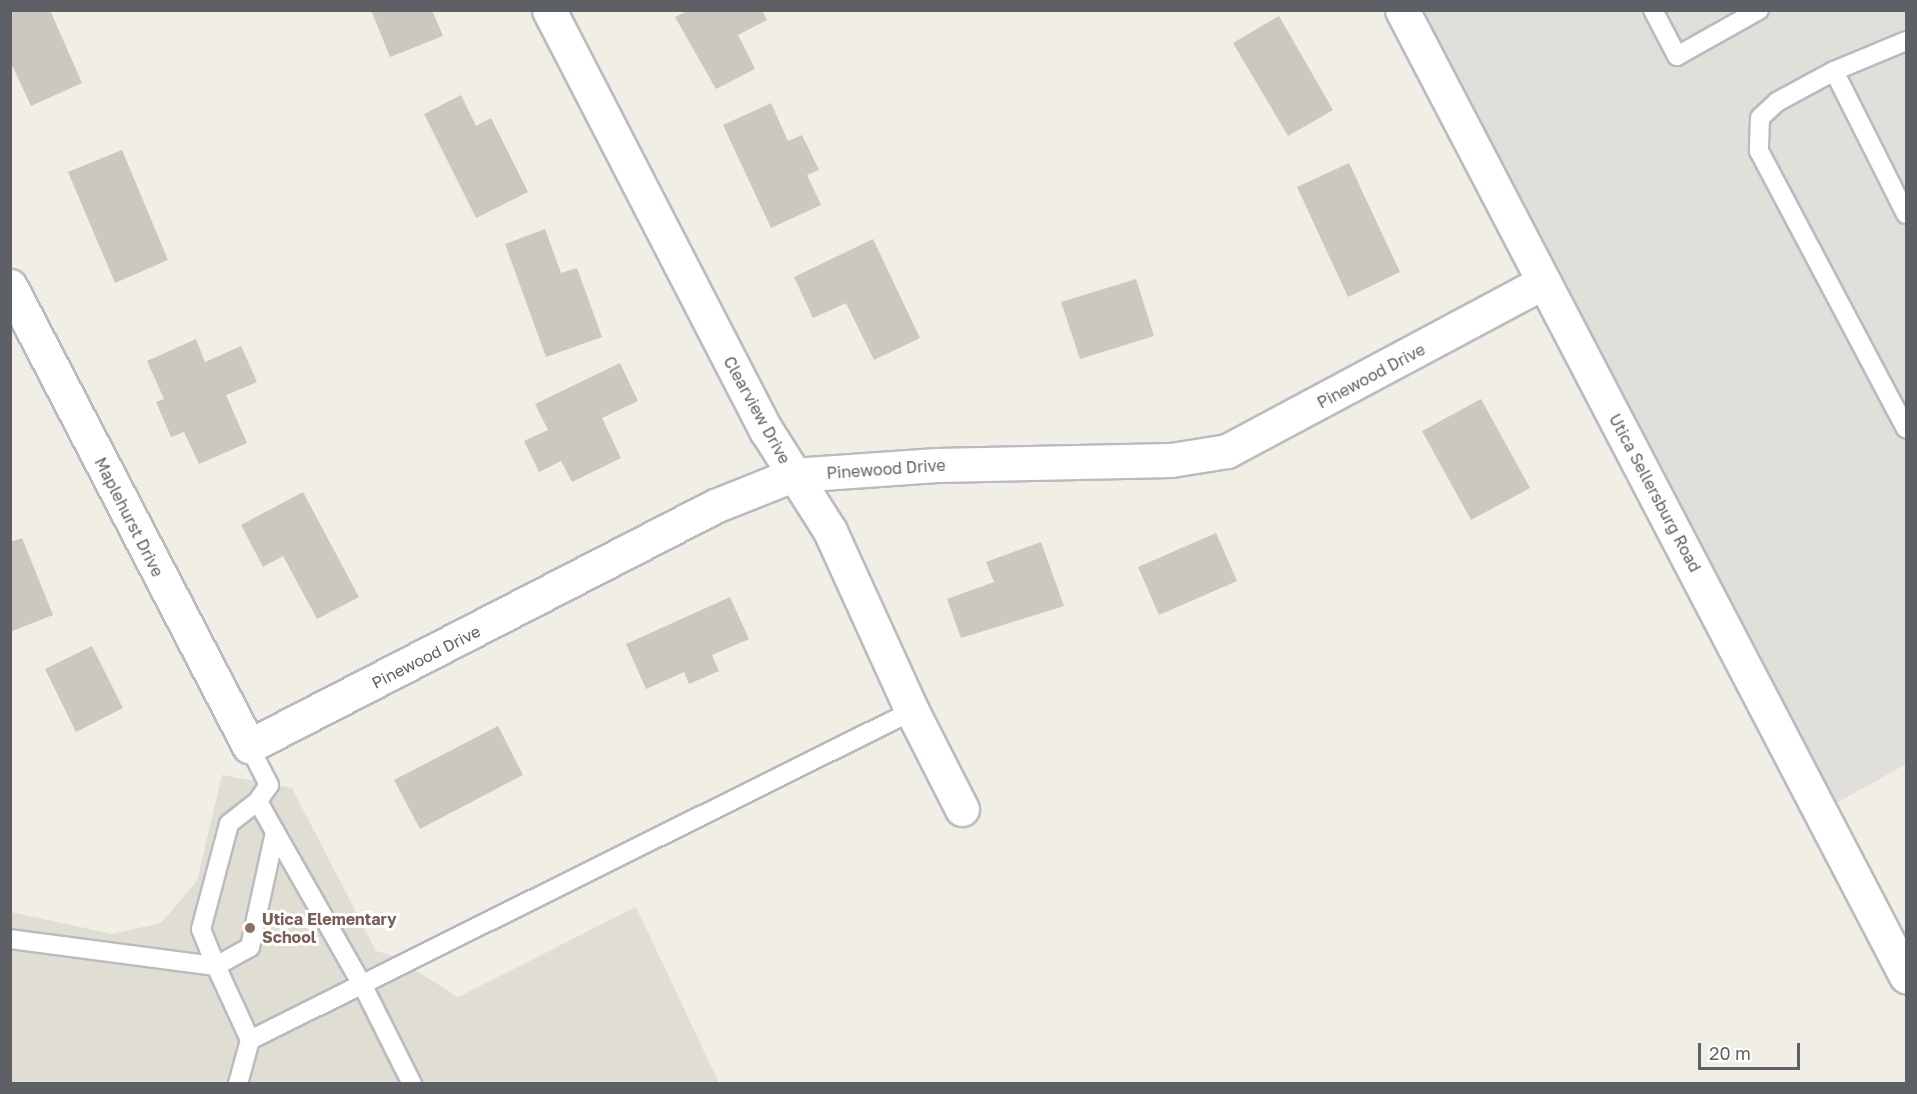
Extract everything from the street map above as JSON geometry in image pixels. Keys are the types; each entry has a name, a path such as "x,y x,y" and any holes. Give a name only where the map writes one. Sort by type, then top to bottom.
{"street":[{"name":"Clearview Drive","path":"549,10 766,430 830,531 912,711 962,810"},
{"name":"Utica Sellersburg Road","path":"1402,10 1906,976"},
{"name":"Pinewood Drive","path":"249,746 715,506 793,475 937,465 1171,460 1227,451 1544,282"},
{"name":"Maplehurst Drive","path":"10,286 249,746"}],"lane":[{"path":"1653,10 1677,56 1759,10"},
{"path":"1906,41 1833,71 1777,102 1760,118 1759,151 1906,429"},
{"path":"1833,71 1906,214"},
{"path":"250,1040 363,986 912,711"},
{"path":"238,1083 250,1040 201,929 229,824 258,801 269,785 249,746"},
{"path":"258,801 363,986 412,1083"},
{"path":"10,939 216,966 250,947 274,832"}],"shaded area":[{"path":"1420,11 1906,11 1906,764 1835,804"},
{"name":"Utica Elementary School","path":"222,775 292,788 376,951 391,955 458,997 636,907 719,1083 11,1084 11,912 112,934 161,923 197,881"}],"building":[{"path":"10,10 50,10 82,83 31,106 10,61"},
{"path":"371,10 432,10 443,36 390,57"},
{"path":"690,10 762,10 767,20 738,35 755,69 716,89 675,17"},
{"path":"1279,16 1333,110 1288,136 1233,43"},
{"path":"461,95 476,126 491,118 528,192 476,218 424,114"},
{"path":"771,103 788,141 802,135 819,170 807,175 821,205 771,228 723,125"},
{"path":"122,150 168,260 115,283 68,172"},
{"path":"1349,163 1400,272 1348,297 1297,187"},
{"path":"545,229 561,273 577,268 602,337 546,357 505,244"},
{"path":"873,239 920,338 874,360 846,303 813,318 794,277"},
{"path":"1136,279 1154,336 1080,359 1061,302"},
{"path":"196,339 205,362 241,346 257,382 226,395 247,443 199,464 184,432 171,437 156,402 164,399 147,361"},
{"path":"620,363 638,401 602,418 621,458 572,482 561,461 539,472 524,441 548,430 535,404"},
{"path":"1481,399 1530,488 1471,520 1422,431"},
{"path":"303,492 359,597 317,619 283,556 263,567 241,525"},
{"path":"1216,533 1237,581 1159,615 1138,567"},
{"path":"22,538 53,615 10,632 10,542"},
{"path":"1041,542 1064,606 961,638 947,599 994,582 986,562"},
{"path":"730,597 749,639 712,655 719,671 689,684 684,672 646,689 626,644"},
{"path":"92,646 123,708 76,732 45,669"},
{"path":"498,726 523,775 420,829 394,780"}],"place":[{"name":"Utica Elementary School","path":"250,928"}]}
